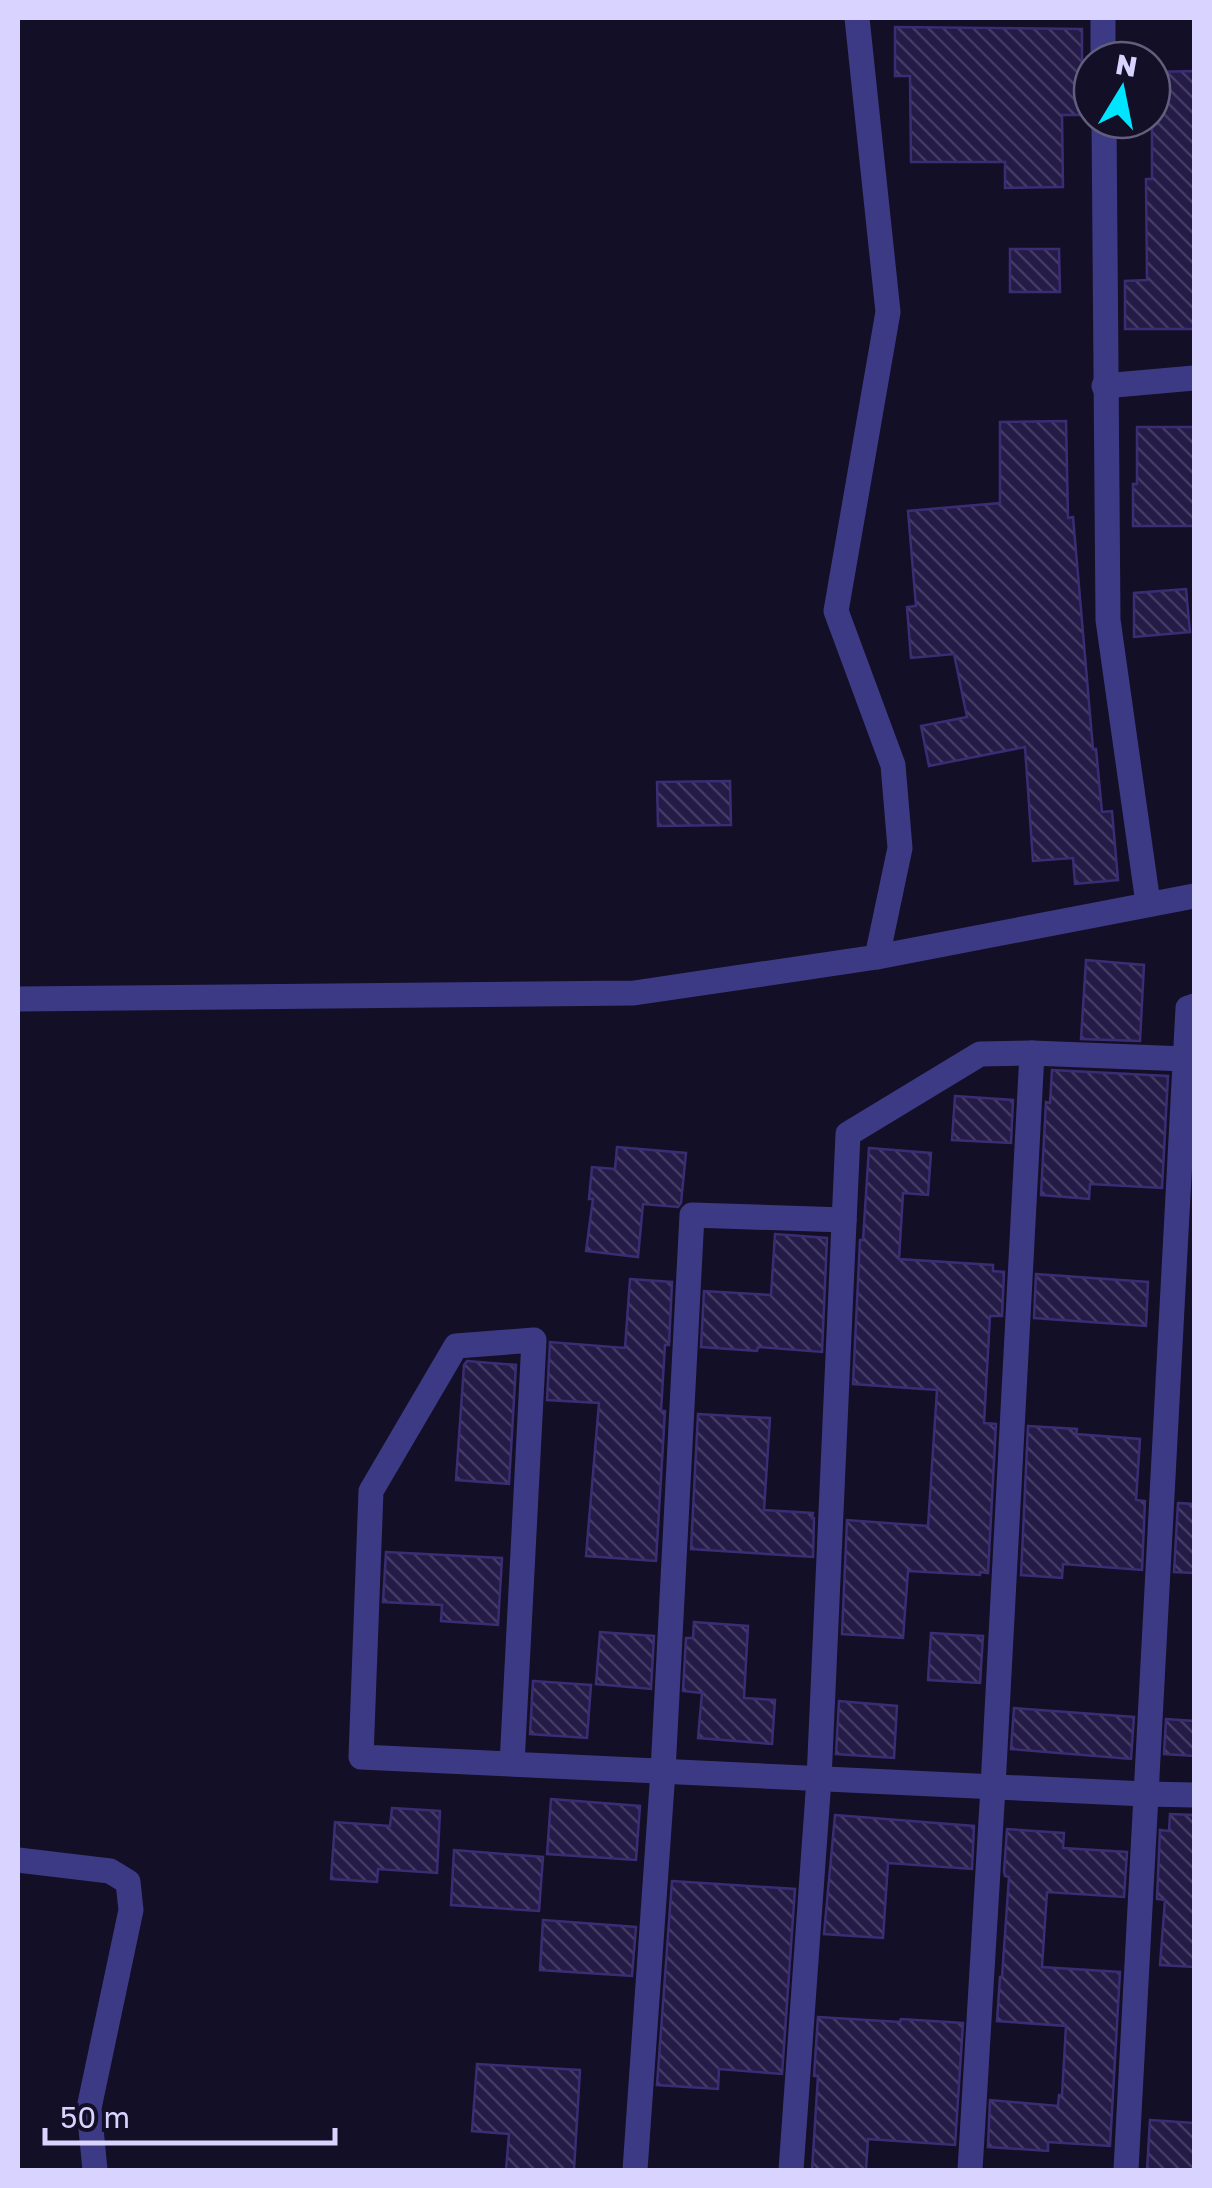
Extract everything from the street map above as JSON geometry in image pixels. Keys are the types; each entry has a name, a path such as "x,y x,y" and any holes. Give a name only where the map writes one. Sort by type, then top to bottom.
{"street":[{"path":"857,18 888,312 836,611 893,764 900,848 877,957"},
{"path":"1104,140 1108,620 1148,903"},
{"path":"1104,386 1194,378"},
{"path":"18,999 634,993 877,957 1194,896"},
{"path":"1126,2170 1188,1008 1194,1006"},
{"path":"970,2170 1032,1053"},
{"path":"791,2170 820,1778 848,1134 980,1054 1186,1060"},
{"path":"635,2170 662,1771 692,1215 844,1220"},
{"path":"512,1764 534,1340 456,1346 371,1492 361,1756 512,1764 1146,1794 1194,1794"},
{"path":"18,1860 110,1871 128,1882 130,1910 88,2108 95,2170"}],"building":[{"path":"895,27 1082,29 1082,40 1072,40 1072,115 1062,115 1063,187 1005,188 1005,162 911,162 910,76 895,76"},
{"path":"1194,71 1194,329 1125,329 1125,281 1147,280 1146,179 1152,179 1152,140 1172,140 1172,72"},
{"path":"1010,249 1059,249 1060,292 1010,292"},
{"path":"1066,421 1068,518 1073,517 1093,749 1102,812 1112,811 1118,880 1075,884 1073,858 1033,861 1025,747 929,766 921,726 967,717 954,654 911,658 907,607 916,606 908,511 1000,503 1000,422"},
{"path":"1137,427 1194,427 1194,526 1133,526"},
{"path":"1186,589 1190,632 1134,637 1134,593"},
{"path":"730,781 731,825 658,826 657,782"},
{"path":"1086,960 1144,965 1140,1041 1081,1039"},
{"path":"1052,1070 1168,1076 1162,1188 1090,1184 1089,1199 1041,1195 1046,1102 1050,1103"},
{"path":"955,1096 1013,1100 1011,1143 952,1140"},
{"path":"617,1147 686,1153 678,1207 643,1204 638,1257 586,1251 593,1199 589,1199 592,1167 615,1169"},
{"path":"869,1148 931,1153 928,1195 903,1193 899,1259 993,1265 993,1271 1004,1272 1002,1316 990,1316 984,1423 996,1424 988,1573 908,1571 903,1638 842,1634 847,1520 928,1526 937,1390 853,1384"},
{"path":"775,1234 827,1238 822,1352 701,1347 704,1291 771,1295"},
{"path":"1036,1274 1148,1282 1146,1326 1034,1318"},
{"path":"630,1279 672,1282 661,1411 665,1411 656,1561 586,1556 599,1403 547,1400 550,1342 625,1348"},
{"path":"467,1361 516,1365 509,1484 456,1480"},
{"path":"698,1414 770,1418 764,1510 813,1513 813,1557 691,1549"},
{"path":"1028,1426 1140,1439 1136,1500 1145,1501 1142,1570 1063,1564 1062,1578 1021,1575"},
{"path":"1178,1503 1194,1504 1194,1573 1174,1572"},
{"path":"386,1552 502,1558 498,1625 441,1621 442,1605 383,1602"},
{"path":"694,1622 748,1626 744,1698 775,1700 772,1744 698,1738 702,1693 683,1691 686,1638 693,1638"},
{"path":"600,1632 654,1636 651,1689 596,1684"},
{"path":"931,1633 983,1636 980,1683 928,1680"},
{"path":"533,1681 591,1685 587,1738 530,1734"},
{"path":"839,1701 897,1706 894,1758 836,1754"},
{"path":"1014,1708 1134,1717 1131,1759 1011,1749"},
{"path":"1166,1719 1194,1721 1194,1756 1164,1754"},
{"path":"551,1799 640,1806 636,1860 547,1854"},
{"path":"392,1808 440,1811 437,1873 378,1869 377,1882 331,1879 335,1822 390,1826"},
{"path":"1170,1814 1194,1815 1194,1967 1160,1965 1165,1900 1157,1899 1160,1830 1169,1831"},
{"path":"835,1815 974,1826 972,1869 888,1863 883,1938 824,1934"},
{"path":"1007,1829 1064,1833 1063,1848 1127,1852 1124,1897 1047,1892 1042,1967 1120,1972 1110,2146 1048,2142 1048,2151 988,2147 990,2100 1058,2106 1062,2095 1066,2026 997,2021 1009,1877 1004,1872"},
{"path":"454,1850 543,1857 539,1911 451,1905"},
{"path":"672,1881 795,1889 782,2074 719,2069 718,2089 657,2085"},
{"path":"543,1920 636,1927 632,1976 540,1970"},
{"path":"818,2017 963,2023 955,2145 868,2139 866,2170 812,2170"},
{"path":"477,2064 580,2070 574,2170 506,2170 509,2134 472,2131"},
{"path":"1150,2120 1194,2123 1194,2170 1147,2170"}]}
